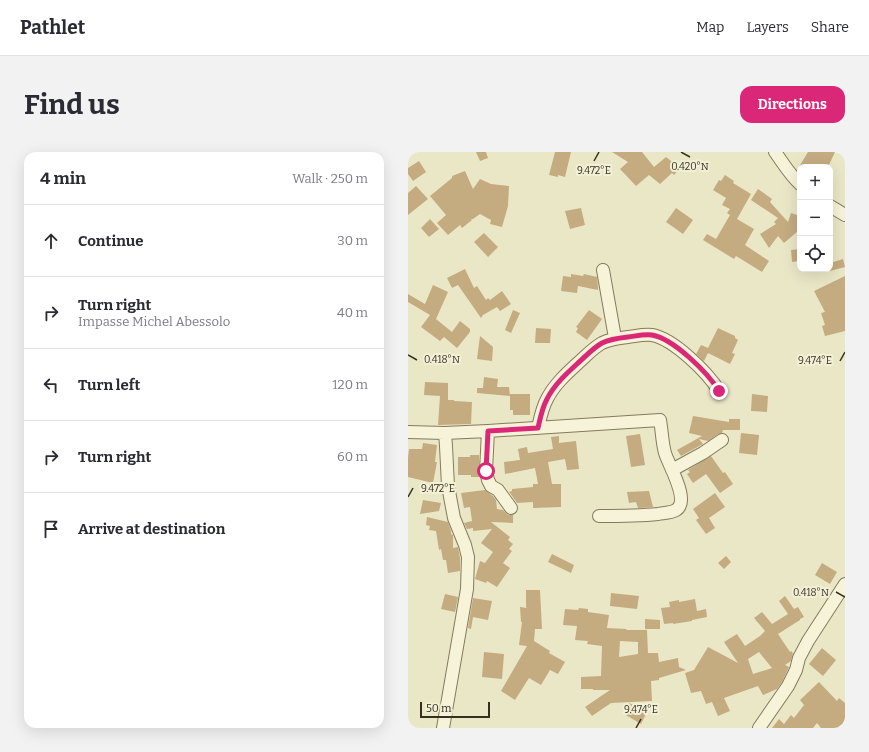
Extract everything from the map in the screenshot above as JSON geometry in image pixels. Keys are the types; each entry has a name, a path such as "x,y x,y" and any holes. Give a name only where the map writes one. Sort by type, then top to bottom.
{"street":[{"path":"775,152 797,182"},
{"path":"833,208 845,215"},
{"path":"603,270 615,338"},
{"path":"538,428 546,401 555,386 593,349 602,342 615,338 653,335 667,342 683,352 693,361 719,391"},
{"path":"408,432 445,433 488,431 660,420 663,447 678,483 680,492 681,500 679,506 676,510 666,513 639,516 599,516"},
{"path":"488,431 486,471 488,480 491,486 498,490 511,508"},
{"path":"443,728 467,589 468,569 468,557 465,545 454,518 448,486 445,433"},
{"path":"672,470 703,453 722,440"},
{"path":"759,728 788,686 796,670 799,658 808,641 845,584"}],"building":[{"path":"476,152 486,152 488,158 480,161"},
{"path":"555,152 571,152 565,177 549,175"},
{"path":"612,152 642,152 654,167 666,157 680,168 674,175 672,173 660,184 649,175 636,186 620,169 628,162"},
{"path":"808,152 835,152 829,164 801,164"},
{"path":"419,161 426,172 413,181 408,174 408,168"},
{"path":"465,171 473,189 480,179 491,184 509,186 508,206 502,227 490,224 491,220 480,214 471,219 472,220 462,228 460,225 448,235 437,223 446,215 430,196 452,178 452,176"},
{"path":"725,175 734,181 733,183 751,194 737,219 754,229 745,245 769,261 762,272 736,256 734,259 703,240 707,234 716,239 730,215 727,213 730,209 722,205 726,198 713,190 719,180 721,181"},
{"path":"416,186 428,199 408,215 408,193"},
{"path":"758,189 772,199 770,202 788,222 791,213 797,215 797,232 784,243 778,236 769,248 760,234 776,224 774,222 778,218 751,200"},
{"path":"581,208 585,225 570,229 565,211"},
{"path":"676,208 693,220 683,234 666,222"},
{"path":"430,219 439,229 429,237 421,228"},
{"path":"484,233 498,247 488,257 474,242"},
{"path":"797,249 797,261 792,262 791,250"},
{"path":"843,259 845,267 833,270 833,262"},
{"path":"465,269 474,288 477,286 486,300 488,298 490,300 502,291 511,304 500,311 497,307 483,315 481,318 458,285 452,288 447,278"},
{"path":"571,274 583,276 584,274 597,277 598,290 578,286 577,293 561,291 563,276 571,277"},
{"path":"845,276 845,331 825,336 822,326 825,325 821,313 825,312 814,291"},
{"path":"433,285 448,292 436,319 452,332 460,321 470,329 470,332 457,348 444,337 440,341 421,327 430,315 408,302 408,294 425,304"},
{"path":"513,310 520,313 511,333 505,330"},
{"path":"589,310 602,319 587,340 576,332 578,328 576,327"},
{"path":"536,328 551,329 550,343 535,343"},
{"path":"718,328 735,336 738,340 732,353 735,354 730,364 708,353 704,361 696,354 701,345 708,348"},
{"path":"480,336 493,347 492,361 477,359"},
{"path":"484,377 498,379 497,387 509,387 510,396 477,393 477,388 483,388"},
{"path":"425,382 448,383 448,400 472,402 471,424 438,425 440,396 424,395"},
{"path":"510,394 530,394 530,415 513,415 513,410 510,410"},
{"path":"752,394 768,396 767,412 751,411"},
{"path":"693,416 729,422 729,419 740,419 740,430 723,430 722,433 708,441 699,439 703,444 681,456 677,450 702,436 689,433"},
{"path":"741,433 759,435 757,455 739,453"},
{"path":"640,434 645,465 631,467 626,436"},
{"path":"559,436 559,443 576,441 579,469 567,470 565,459 548,462 552,484 561,484 561,507 533,508 533,502 517,503 509,492 512,491 512,489 533,487 533,484 538,484 535,468 505,474 504,462 520,460 518,449 527,447 528,453 553,449 551,437"},
{"path":"423,443 437,445 435,462 437,462 433,483 408,477 409,449 422,449"},
{"path":"470,455 479,455 480,477 458,475 458,457 470,457"},
{"path":"711,456 733,484 720,493 706,474 693,483 687,474 690,472 688,470"},
{"path":"485,490 496,500 497,509 503,510 508,515 513,515 513,523 491,522 510,537 508,540 513,544 509,549 512,551 503,563 510,568 497,587 487,581 486,583 475,579 480,561 485,563 493,552 481,543 492,529 473,531 473,528 467,529 464,523 472,521 470,507 464,508 461,493"},
{"path":"649,491 653,507 638,508 636,502 629,503 627,492"},
{"path":"715,493 725,507 709,518 715,528 706,534 696,520 699,518 693,509"},
{"path":"423,500 441,503 439,511 420,514"},
{"path":"427,517 448,522 451,534 453,535 453,548 458,547 460,571 448,573 446,560 443,560 441,549 439,550 436,531 429,530 430,526 426,525"},
{"path":"552,554 574,565 571,573 548,562"},
{"path":"726,556 731,562 724,569 718,563"},
{"path":"822,563 837,572 830,584 815,575"},
{"path":"526,590 540,590 542,629 535,629 534,641 550,651 549,653 565,662 558,674 550,670 541,685 529,678 515,700 501,691 527,646 519,645 522,622 520,607 527,608"},
{"path":"611,593 639,596 637,609 610,606"},
{"path":"445,594 458,597 455,612 441,609"},
{"path":"785,596 794,609 798,607 804,617 778,634 790,652 791,651 793,653 791,661 785,665 789,667 782,682 777,689 763,695 758,686 724,698 730,711 718,716 712,702 706,704 701,691 691,693 685,673 694,670 708,647 738,663 724,642 737,634 745,646 760,636 765,631 754,618 762,612 772,624 788,614 779,601","holes":["759,652 772,668 753,674 748,659"]},
{"path":"473,598 492,601 488,620 473,617 471,629 468,628"},
{"path":"695,599 697,611 706,609 707,617 692,621 664,624 661,608 670,607 669,602"},
{"path":"579,608 588,609 588,612 609,615 607,628 647,630 648,653 658,653 659,662 678,658 679,667 686,670 659,678 659,680 651,681 652,701 611,703 592,716 585,707 610,690 581,689 581,677 601,676 602,646 587,644 588,641 575,640 577,626 563,625 565,609 578,610","holes":["620,641 638,642 638,654 619,657"]},
{"path":"645,619 660,620 660,629 645,629"},
{"path":"822,648 836,660 823,676 809,664"},
{"path":"484,652 504,654 502,679 482,677"},
{"path":"819,682 837,701 839,698 845,703 845,722 839,728 821,728 817,723 813,728 772,728 779,719 784,724 791,715 794,718 804,705 800,700"},
{"path":"629,703 647,712 641,724 624,714"}],"route":[{"path":"486,471 488,431 538,428 546,401 555,386 568,372 602,342 615,338 653,335 683,352 693,361 719,391"}]}
